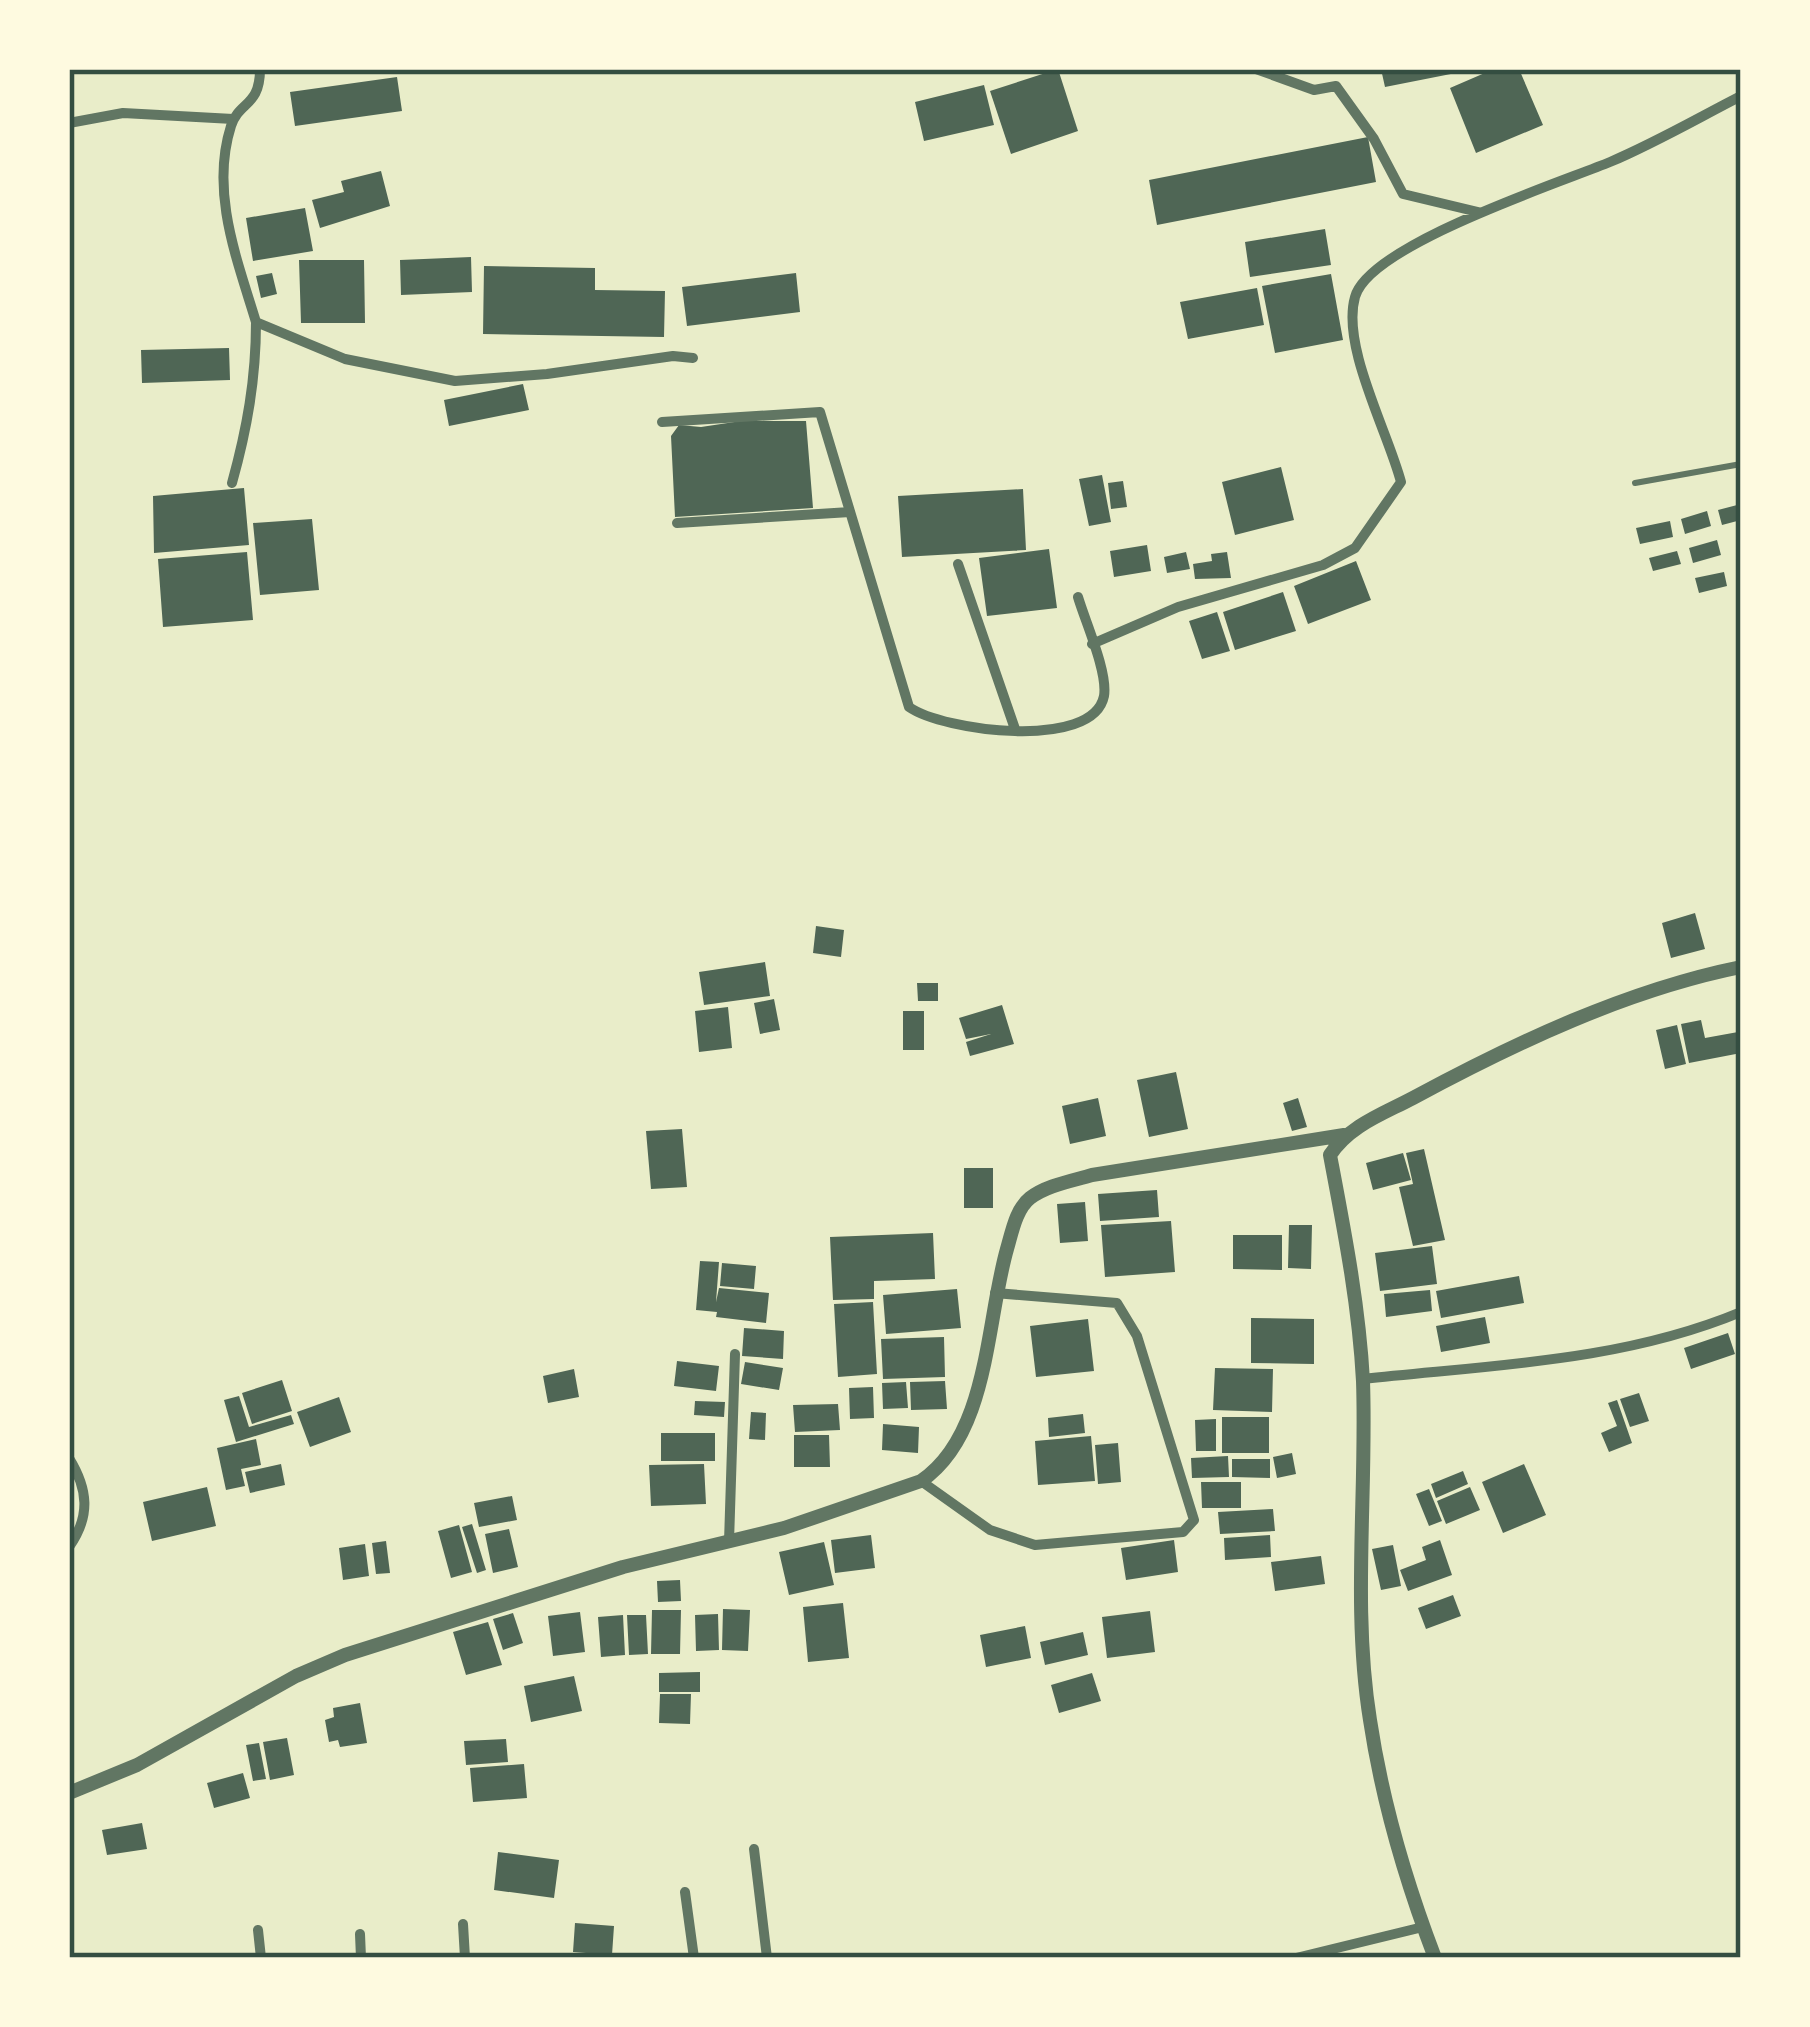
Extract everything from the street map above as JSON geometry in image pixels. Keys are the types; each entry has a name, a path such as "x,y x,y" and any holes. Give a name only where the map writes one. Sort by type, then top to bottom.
{"street":[{"path":"232,483 249,422 256,322 224,202 222,166 233,119 257,94 260,69"},
{"path":"1256,69 1314,90 1336,86 1374,139 1403,194 1478,212"},
{"path":"1092,644 1178,607 1323,565 1355,548 1401,482 1355,341 1355,296 1371,272 1478,212 1613,161 1741,96"},
{"path":"69,122 123,112 233,119"},
{"path":"256,322 345,359 455,381 674,356 693,358"},
{"path":"662,422 820,412 909,707 921,716 979,730 1064,728 1089,718 1104,700 1103,680 1078,597"},
{"path":"677,523 850,512"},
{"path":"958,563 1016,729"},
{"path":"69,1793 154,1757 296,1676 345,1654 623,1567 784,1528 921,1481 953,1452 964,1431 1017,1216 1029,1199 1057,1185 1143,1166 1344,1135 1468,1068 1619,1003 1694,977 1741,968"},
{"path":"1344,1135 1330,1155 1363,1379 1362,1618 1370,1719 1396,1840 1435,1958"},
{"path":"921,1481 990,1530 1035,1546 1183,1532 1194,1520 1161,1406 1126,1313 1117,1303 1105,1300 995,1293"},
{"path":"1363,1379 1606,1353 1741,1312"},
{"path":"729,1542 735,1354"},
{"path":"69,1458 82,1481 87,1512 69,1547"},
{"path":"754,1849 767,1958"},
{"path":"685,1892 694,1958"},
{"path":"463,1924 465,1958"},
{"path":"1296,1958 1423,1927"},
{"path":"258,1930 261,1958"},
{"path":"360,1934 361,1958"}],"lane":[{"path":"1635,483 1741,464"}],"building":[{"path":"1058,69 1078,131 1011,154 990,91"},
{"path":"1381,69 1466,69 1466,71 1385,87"},
{"path":"1494,69 1519,69 1543,125 1476,153 1450,88"},
{"path":"397,77 402,111 295,126 290,92"},
{"path":"984,85 994,125 924,141 915,102"},
{"path":"1368,137 1376,182 1157,225 1149,180"},
{"path":"381,171 390,206 320,228 312,200 344,192 341,181"},
{"path":"305,208 313,251 253,261 246,218"},
{"path":"1325,229 1331,265 1250,277 1245,242"},
{"path":"471,257 472,292 401,295 400,260"},
{"path":"299,260 364,260 365,323 301,323"},
{"path":"484,266 595,268 595,290 665,291 664,337 483,334"},
{"path":"272,273 277,294 261,298 256,276"},
{"path":"796,273 800,312 687,326 682,287"},
{"path":"1331,274 1343,340 1275,353 1262,286"},
{"path":"1257,288 1264,325 1188,339 1180,302"},
{"path":"229,348 230,380 142,383 141,350"},
{"path":"523,384 529,410 449,426 444,400"},
{"path":"806,421 813,508 675,517 671,436 679,425"},
{"path":"1281,467 1294,520 1235,535 1222,482"},
{"path":"1102,475 1111,522 1089,526 1079,479"},
{"path":"1123,481 1127,507 1111,509 1108,483"},
{"path":"244,488 249,545 154,553 153,496"},
{"path":"1023,489 1026,550 902,557 898,496"},
{"path":"1741,504 1741,520 1722,525 1718,510"},
{"path":"1707,511 1711,526 1685,534 1681,519"},
{"path":"312,519 319,590 260,595 253,523"},
{"path":"1670,521 1673,537 1640,544 1636,528"},
{"path":"1717,540 1721,555 1693,563 1689,548"},
{"path":"1147,545 1151,571 1114,577 1110,551"},
{"path":"1049,549 1057,608 987,616 979,558"},
{"path":"1677,551 1681,564 1653,571 1649,558"},
{"path":"247,552 253,620 163,627 158,559"},
{"path":"1186,552 1190,569 1167,573 1164,557"},
{"path":"1227,552 1231,578 1195,579 1193,564"},
{"path":"1356,561 1371,600 1308,624 1294,586"},
{"path":"1724,572 1727,586 1699,593 1695,578"},
{"path":"1283,592 1296,631 1235,650 1223,612"},
{"path":"1217,612 1230,651 1202,659 1189,621"},
{"path":"1695,913 1705,949 1671,958 1662,923"},
{"path":"816,926 844,930 841,957 813,953"},
{"path":"765,962 770,996 704,1005 699,972"},
{"path":"917,983 938,983 938,1001 918,1001"},
{"path":"774,999 780,1030 760,1034 754,1003"},
{"path":"1002,1005 1014,1044 970,1056 966,1042 991,1034 966,1039 959,1018"},
{"path":"728,1007 732,1048 699,1052 695,1011"},
{"path":"903,1011 924,1011 924,1050 903,1050"},
{"path":"1701,1020 1705,1038 1738,1032 1741,1053 1689,1063 1681,1024"},
{"path":"1677,1025 1686,1064 1665,1069 1656,1030"},
{"path":"1176,1072 1188,1129 1149,1137 1137,1080"},
{"path":"1098,1098 1106,1136 1070,1144 1062,1106"},
{"path":"1298,1098 1307,1127 1292,1131 1283,1103"},
{"path":"682,1129 687,1187 651,1189 646,1131"},
{"path":"1424,1149 1445,1240 1413,1246 1399,1187 1413,1184 1406,1153"},
{"path":"1403,1153 1411,1180 1373,1190 1366,1163"},
{"path":"964,1168 993,1168 993,1208 964,1208"},
{"path":"1157,1190 1159,1217 1100,1221 1098,1194"},
{"path":"1085,1202 1088,1241 1060,1243 1057,1204"},
{"path":"1171,1221 1175,1272 1105,1277 1101,1225"},
{"path":"1289,1225 1312,1225 1311,1269 1288,1268"},
{"path":"933,1233 935,1279 874,1281 874,1299 833,1300 830,1237"},
{"path":"1233,1235 1282,1235 1282,1270 1233,1269"},
{"path":"1432,1246 1437,1284 1380,1291 1375,1253"},
{"path":"700,1261 719,1262 716,1302 719,1288 769,1293 766,1323 696,1310"},
{"path":"722,1263 756,1266 754,1289 720,1286"},
{"path":"1519,1276 1524,1303 1441,1318 1436,1291"},
{"path":"957,1289 961,1328 886,1334 883,1295"},
{"path":"1430,1290 1432,1311 1386,1317 1384,1294"},
{"path":"873,1302 877,1374 838,1377 834,1304"},
{"path":"1485,1317 1490,1343 1441,1352 1436,1326"},
{"path":"1251,1318 1314,1319 1314,1364 1251,1363"},
{"path":"1088,1319 1094,1371 1036,1377 1030,1326"},
{"path":"744,1328 784,1331 783,1359 742,1356"},
{"path":"1728,1333 1735,1354 1691,1369 1684,1348"},
{"path":"944,1337 945,1377 883,1379 881,1339"},
{"path":"677,1361 719,1366 716,1391 674,1386"},
{"path":"745,1362 783,1368 779,1390 741,1384"},
{"path":"1215,1368 1273,1369 1272,1412 1213,1410"},
{"path":"574,1369 579,1397 548,1403 543,1376"},
{"path":"282,1380 292,1411 252,1424 242,1393"},
{"path":"945,1381 947,1409 911,1410 910,1382"},
{"path":"906,1382 908,1408 883,1409 882,1383"},
{"path":"873,1387 874,1418 850,1419 849,1388"},
{"path":"1639,1393 1649,1421 1630,1427 1620,1399"},
{"path":"239,1396 249,1427 291,1415 294,1424 236,1442 224,1400"},
{"path":"339,1397 351,1432 310,1447 297,1412"},
{"path":"1617,1400 1632,1443 1609,1452 1601,1433 1617,1426 1608,1403"},
{"path":"695,1401 725,1402 724,1417 694,1415"},
{"path":"838,1404 840,1430 795,1432 793,1405"},
{"path":"751,1412 766,1413 765,1440 749,1439"},
{"path":"1083,1414 1085,1433 1049,1437 1048,1418"},
{"path":"1222,1417 1269,1417 1269,1453 1222,1453"},
{"path":"1216,1419 1216,1451 1196,1451 1195,1420"},
{"path":"883,1424 919,1427 918,1453 882,1450"},
{"path":"661,1433 715,1433 715,1461 661,1461"},
{"path":"794,1435 829,1435 830,1467 794,1467"},
{"path":"1091,1436 1095,1481 1038,1485 1035,1441"},
{"path":"256,1439 261,1465 241,1469 245,1486 226,1490 217,1448"},
{"path":"1118,1443 1121,1482 1098,1484 1095,1445"},
{"path":"1292,1453 1296,1474 1277,1478 1273,1457"},
{"path":"1228,1456 1229,1477 1192,1478 1191,1458"},
{"path":"1232,1459 1270,1459 1270,1478 1232,1477"},
{"path":"281,1464 285,1485 250,1493 245,1472"},
{"path":"704,1464 706,1504 651,1506 649,1465"},
{"path":"1524,1464 1546,1515 1503,1533 1482,1482"},
{"path":"1463,1471 1468,1484 1436,1498 1431,1484"},
{"path":"1201,1482 1241,1482 1241,1508 1202,1508"},
{"path":"207,1487 216,1526 152,1541 143,1502"},
{"path":"1470,1487 1480,1510 1446,1524 1437,1501"},
{"path":"1429,1489 1442,1521 1429,1526 1416,1494"},
{"path":"512,1496 517,1520 479,1527 474,1503"},
{"path":"1273,1509 1275,1531 1220,1534 1218,1512"},
{"path":"472,1524 486,1570 477,1573 462,1527"},
{"path":"459,1525 472,1572 451,1578 438,1531"},
{"path":"509,1529 518,1567 493,1573 485,1534"},
{"path":"871,1535 875,1568 835,1573 831,1540"},
{"path":"1270,1535 1271,1557 1225,1560 1224,1538"},
{"path":"1174,1540 1178,1572 1126,1580 1121,1548"},
{"path":"1440,1540 1452,1575 1408,1591 1400,1570 1426,1560 1422,1547"},
{"path":"386,1541 390,1573 376,1574 372,1543"},
{"path":"824,1542 834,1585 789,1595 779,1552"},
{"path":"365,1544 369,1576 343,1580 339,1548"},
{"path":"1393,1545 1401,1586 1381,1590 1372,1549"},
{"path":"1321,1556 1325,1584 1275,1591 1271,1562"},
{"path":"680,1580 681,1601 658,1602 657,1581"},
{"path":"1453,1595 1461,1616 1426,1629 1418,1608"},
{"path":"843,1603 849,1658 808,1662 803,1607"},
{"path":"723,1609 750,1610 748,1651 722,1650"},
{"path":"652,1610 681,1610 680,1654 651,1654"},
{"path":"1150,1611 1155,1652 1107,1658 1102,1617"},
{"path":"580,1612 585,1652 553,1656 548,1616"},
{"path":"513,1613 523,1643 503,1650 493,1619"},
{"path":"718,1614 719,1650 696,1651 695,1615"},
{"path":"623,1615 625,1655 601,1657 598,1617"},
{"path":"627,1615 646,1615 648,1654 629,1655"},
{"path":"488,1622 502,1665 466,1675 453,1632"},
{"path":"1025,1626 1031,1658 986,1667 980,1635"},
{"path":"1083,1632 1088,1655 1045,1665 1040,1642"},
{"path":"700,1672 700,1692 659,1692 659,1673"},
{"path":"1092,1673 1101,1701 1059,1713 1051,1685"},
{"path":"574,1676 582,1711 531,1722 524,1686"},
{"path":"660,1694 691,1694 690,1724 659,1723"},
{"path":"360,1703 367,1743 340,1747 338,1740 329,1742 325,1720 334,1717 333,1708"},
{"path":"287,1738 294,1775 270,1780 263,1742"},
{"path":"506,1739 508,1762 466,1765 464,1741"},
{"path":"259,1743 266,1779 253,1781 246,1745"},
{"path":"524,1764 527,1798 473,1802 470,1768"},
{"path":"243,1773 250,1798 214,1808 207,1783"},
{"path":"142,1823 147,1849 107,1855 102,1830"},
{"path":"498,1852 559,1860 554,1898 494,1890"},
{"path":"575,1923 614,1926 612,1955 573,1952"}]}
